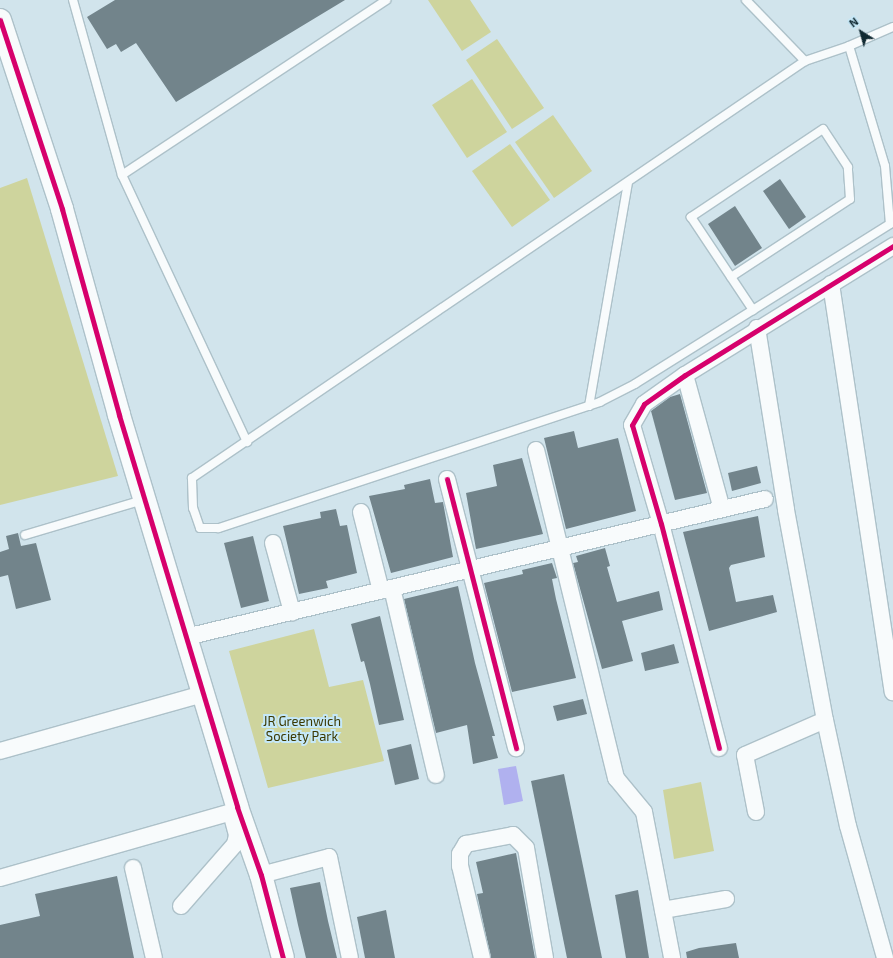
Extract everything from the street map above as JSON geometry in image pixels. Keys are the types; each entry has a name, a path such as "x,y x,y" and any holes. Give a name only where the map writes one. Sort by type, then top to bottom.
{"street":[{"path":"0,20 62,209 145,500 186,637 198,695 237,835 235,844 181,906"},
{"path":"720,748 661,524 632,425 644,404 685,374 757,328 893,246"},
{"path":"831,284 893,692"},
{"path":"757,328 786,510 825,720 848,826 885,958"},
{"path":"685,374 722,510"},
{"path":"536,450 616,778 644,812 672,958"},
{"path":"447,480 516,748"},
{"path":"186,637 765,499"},
{"path":"361,512 387,590 436,775"},
{"path":"273,544 292,612"},
{"path":"0,751 198,695"},
{"path":"198,695 261,875 283,958"},
{"path":"756,812 745,755 825,720"},
{"path":"0,878 231,812"},
{"path":"482,958 460,866 460,854 466,844 513,835 526,848 545,958"},
{"path":"261,875 329,857 350,958"},
{"path":"133,868 154,958"},
{"path":"663,910 726,899"}],"lane":[{"path":"73,0 122,175 247,442"},
{"path":"122,175 386,0"},
{"path":"746,0 805,61"},
{"path":"849,46 885,166 890,224 635,384 589,406 218,528 200,528 193,508 192,478 628,183 805,61 849,46 893,27"},
{"path":"731,277 850,199 848,167 823,129 691,217 731,277 753,310"},
{"path":"589,406 628,183"},
{"path":"25,536 145,500"}],"green space":[{"path":"428,0 470,0 491,32 462,51"},
{"path":"497,39 544,108 512,129 466,60"},
{"path":"472,79 507,132 467,158 432,105"},
{"path":"553,115 592,171 554,198 515,142"},
{"path":"510,144 550,200 512,227 472,171"},
{"path":"27,178 118,476 0,505 0,188"},
{"name":"JR Greenwich Society Park","path":"314,629 329,687 363,680 384,761 268,788 229,651"},
{"path":"701,782 714,851 674,859 663,790"}],"water":[{"path":"516,766 523,801 504,805 498,769"}],"building":[{"path":"115,0 345,0 176,102 136,43 121,52 116,44 107,49 87,17"},
{"path":"780,179 806,217 789,229 763,191"},
{"path":"735,206 762,248 735,266 708,224"},
{"path":"680,394 707,493 675,500 651,411 670,397"},
{"path":"574,431 578,448 618,438 636,511 566,529 544,438"},
{"path":"522,458 543,534 476,549 466,493 497,486 493,465"},
{"path":"757,466 761,483 732,491 728,473"},
{"path":"430,479 435,503 443,502 453,557 391,573 369,496 405,489 404,485"},
{"path":"336,509 340,526 347,525 357,573 326,581 328,588 299,594 283,526 321,518 320,512"},
{"path":"758,516 765,557 731,565 729,568 736,602 773,595 777,612 709,631 683,532"},
{"path":"18,533 21,546 36,543 51,600 16,609 8,575 0,577 0,552 9,549 6,536"},
{"path":"253,536 269,601 241,608 224,543"},
{"path":"605,548 610,566 607,567 617,602 659,591 663,610 622,621 633,661 602,669 573,563 578,562 576,556"},
{"path":"552,563 557,578 552,579 556,599 576,678 512,692 484,583 523,574 522,570"},
{"path":"458,586 475,663 495,736 492,736 498,758 473,764 467,725 436,733 404,599"},
{"path":"380,616 404,720 379,725 364,661 361,662 351,624"},
{"path":"674,644 679,663 645,671 641,653"},
{"path":"583,699 587,714 557,721 553,706"},
{"path":"411,744 419,779 395,785 387,750"},
{"path":"564,774 602,958 567,958 531,781"},
{"path":"516,853 535,958 491,958 477,894 483,893 476,862"},
{"path":"117,876 134,958 0,958 0,925 40,916 35,894"},
{"path":"320,882 337,958 306,958 298,925 290,888"},
{"path":"638,890 649,958 626,958 615,895"},
{"path":"386,910 395,958 365,958 357,917"},
{"path":"736,943 739,958 687,958 686,952 699,948"}],"cycle path":[{"path":"0,20 62,209 119,415 237,807 261,875 283,958"},
{"path":"719,748 661,524 632,425 644,404 685,375 893,246"},
{"path":"447,479 516,748"}]}
